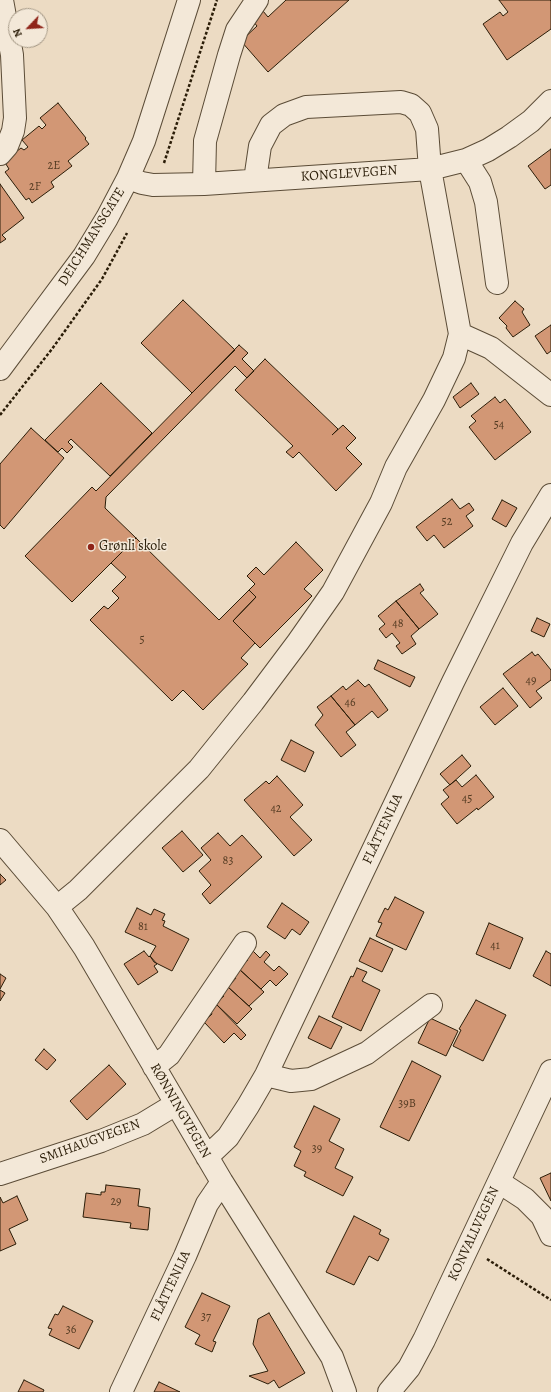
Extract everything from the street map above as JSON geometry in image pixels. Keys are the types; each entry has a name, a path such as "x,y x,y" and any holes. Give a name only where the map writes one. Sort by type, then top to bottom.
{"street":[{"path":"0,154 7,146 13,131 15,118 12,55 2,0"},
{"name":"DEICHMANSGATE","path":"0,369 84,256 107,218 128,178 144,141 189,0"},
{"path":"204,184 205,141 219,91 238,30 257,0"},
{"name":"KONGLEVEGEN","path":"128,178 153,185 204,184 430,169 466,160 509,138 531,121 551,101"},
{"path":"57,907 78,890 199,769 253,702 298,642 333,592 381,504 396,467 434,400 450,365 460,334 430,169 427,129 420,113 411,105 402,102 306,107 284,116 270,125 260,146 255,180"},
{"path":"466,160 480,182 486,202 496,283"},
{"path":"460,334 491,348 551,395"},
{"name":"FLÅTTENLIA","path":"207,1157 228,1137 266,1075 453,682 522,543 551,495"},
{"name":"RØNNINGVEGEN","path":"0,840 57,907 84,947 222,1182 332,1356 346,1392"},
{"path":"154,1067 169,1055 245,943"},
{"path":"266,1075 291,1081 311,1079 368,1054 431,1005"},
{"name":"KONVALLVEGEN","path":"389,1392 409,1368 415,1357 550,1078"},
{"name":"SMIHAUGVEGEN","path":"0,1174 101,1141 143,1124 176,1104"},
{"name":"FLÅTTENLIA","path":"121,1392 185,1256 207,1204 222,1182"},
{"path":"499,1182 530,1203 542,1216 551,1234"}],"path":[{"path":"468,1247 551,1300"}],"building":[{"path":"286,0 349,0 268,72 241,41 257,26 253,21 263,11 268,17"},
{"path":"499,0 551,1 551,29 507,60 483,24 500,12 503,16 508,12"},
{"path":"58,103 86,138 85,139 89,144 68,161 72,166 51,182 54,187 32,203 29,198 26,200 5,172 9,169 4,161 21,148 24,150 28,147 22,140 39,126 42,129 46,125 40,118"},
{"path":"551,149 551,185 545,189 528,166"},
{"path":"0,184 24,218 2,235 6,239 0,243"},
{"path":"183,300 235,350 192,393 141,343"},
{"path":"515,301 524,309 522,312 530,325 513,337 506,328 507,326 499,318"},
{"path":"551,325 551,351 547,354 535,336"},
{"path":"239,345 248,353 242,359 254,371 247,378 235,366 106,497 105,508 136,538 72,602 25,556 92,487 96,491"},
{"path":"265,359 338,429 332,435 343,425 356,438 346,448 362,464 336,491 299,452 293,458 286,452 293,446 235,390"},
{"path":"101,383 152,433 110,476 71,439 68,442 73,447 67,453 62,448 58,452 45,440"},
{"path":"471,383 479,394 460,408 453,397"},
{"path":"495,397 500,403 505,399 531,432 495,460 469,427 476,421 471,416"},
{"path":"31,428 64,458 4,529 0,525 0,464"},
{"path":"452,499 460,509 469,503 474,510 466,516 473,526 444,548 434,535 427,541 416,527"},
{"path":"502,500 517,508 506,527 492,519"},
{"path":"136,538 219,620 249,590 256,597 233,621 255,643 241,658 248,664 203,710 183,690 172,701 90,620 104,606 108,609 119,598 112,591 126,577 111,563"},
{"path":"296,542 323,570 304,589 312,596 260,648 233,621 256,597 249,590 255,584 247,576 256,567 264,575"},
{"path":"420,584 424,590 420,593 438,614 419,629 396,601"},
{"path":"396,601 419,629 411,636 416,644 402,654 396,646 400,643 392,633 386,638 379,629 385,624 378,616"},
{"path":"537,618 550,624 544,637 531,631"},
{"path":"532,652 535,656 538,654 551,670 551,680 536,691 542,698 530,708 503,674"},
{"path":"378,660 415,677 410,687 374,669"},
{"path":"358,680 365,687 369,684 388,710 378,718 372,711 355,725 331,696 343,686 346,690"},
{"path":"503,688 518,706 495,725 480,707"},
{"path":"331,696 355,725 346,732 356,745 341,757 315,725 323,715 317,707"},
{"path":"291,740 314,752 305,772 281,760"},
{"path":"462,755 471,766 450,785 440,774"},
{"path":"476,775 494,797 457,824 441,804 449,797 443,790 456,780 462,787"},
{"path":"277,776 303,805 290,817 312,840 294,856 244,800 266,781 269,784"},
{"path":"182,831 203,855 183,872 162,848"},
{"path":"218,833 230,846 242,835 262,857 210,904 202,894 211,885 199,871 211,860 201,848"},
{"path":"0,874 6,880 0,885"},
{"path":"395,897 424,912 406,950 376,936 382,923 378,922 385,908 388,910"},
{"path":"282,903 309,922 300,935 292,929 285,939 267,927"},
{"path":"137,908 151,915 154,909 165,914 162,920 165,921 163,926 189,939 172,971 154,962 150,956 156,946 125,932"},
{"path":"489,923 523,938 510,969 476,954"},
{"path":"370,938 393,949 382,972 359,961"},
{"path":"252,950 260,958 266,951 270,955 264,962 274,971 279,966 288,974 276,986 270,980 261,989 239,969 248,960 245,957"},
{"path":"144,951 157,964 154,966 158,972 138,985 124,964"},
{"path":"546,951 551,954 551,986 533,976"},
{"path":"357,968 367,972 362,981 380,990 361,1031 332,1017 351,976 353,977"},
{"path":"239,969 264,992 249,1006 228,987 236,978 233,975"},
{"path":"0,974 6,978 0,989"},
{"path":"228,987 252,1009 237,1024 216,1004 224,996 221,993"},
{"path":"0,990 5,993 0,1001"},
{"path":"476,1000 506,1015 483,1061 453,1046 461,1030 459,1029"},
{"path":"216,1004 246,1035 241,1040 234,1033 224,1043 204,1022 212,1014 210,1010"},
{"path":"319,1016 342,1027 331,1049 308,1038"},
{"path":"430,1018 458,1031 446,1056 418,1043"},
{"path":"44,1049 56,1060 47,1070 35,1060"},
{"path":"412,1061 441,1076 409,1141 380,1127"},
{"path":"109,1065 126,1084 87,1120 70,1101"},
{"path":"314,1106 340,1119 329,1141 344,1149 335,1168 353,1177 343,1196 304,1176 306,1172 294,1166 301,1151 294,1147"},
{"path":"551,1173 551,1201 540,1178"},
{"path":"106,1185 140,1189 138,1206 150,1208 148,1230 130,1228 131,1223 83,1217 86,1193 101,1195 101,1192 105,1192"},
{"path":"17,1196 28,1220 9,1229 16,1244 0,1251 0,1197 3,1203"},
{"path":"354,1216 381,1230 379,1234 389,1239 378,1261 369,1256 354,1285 326,1272"},
{"path":"202,1293 230,1306 213,1341 216,1342 212,1352 195,1344 200,1335 185,1327"},
{"path":"63,1306 93,1321 79,1349 49,1335 52,1329 48,1328 55,1314 58,1315"},
{"path":"269,1313 305,1373 279,1388 274,1380 268,1384 249,1376 268,1371 253,1344 258,1319"},
{"path":"24,1380 44,1390 43,1392 18,1392"},
{"path":"159,1382 180,1392 154,1392"}],"place":[{"name":"Grønli skole","path":"91,547"}]}
